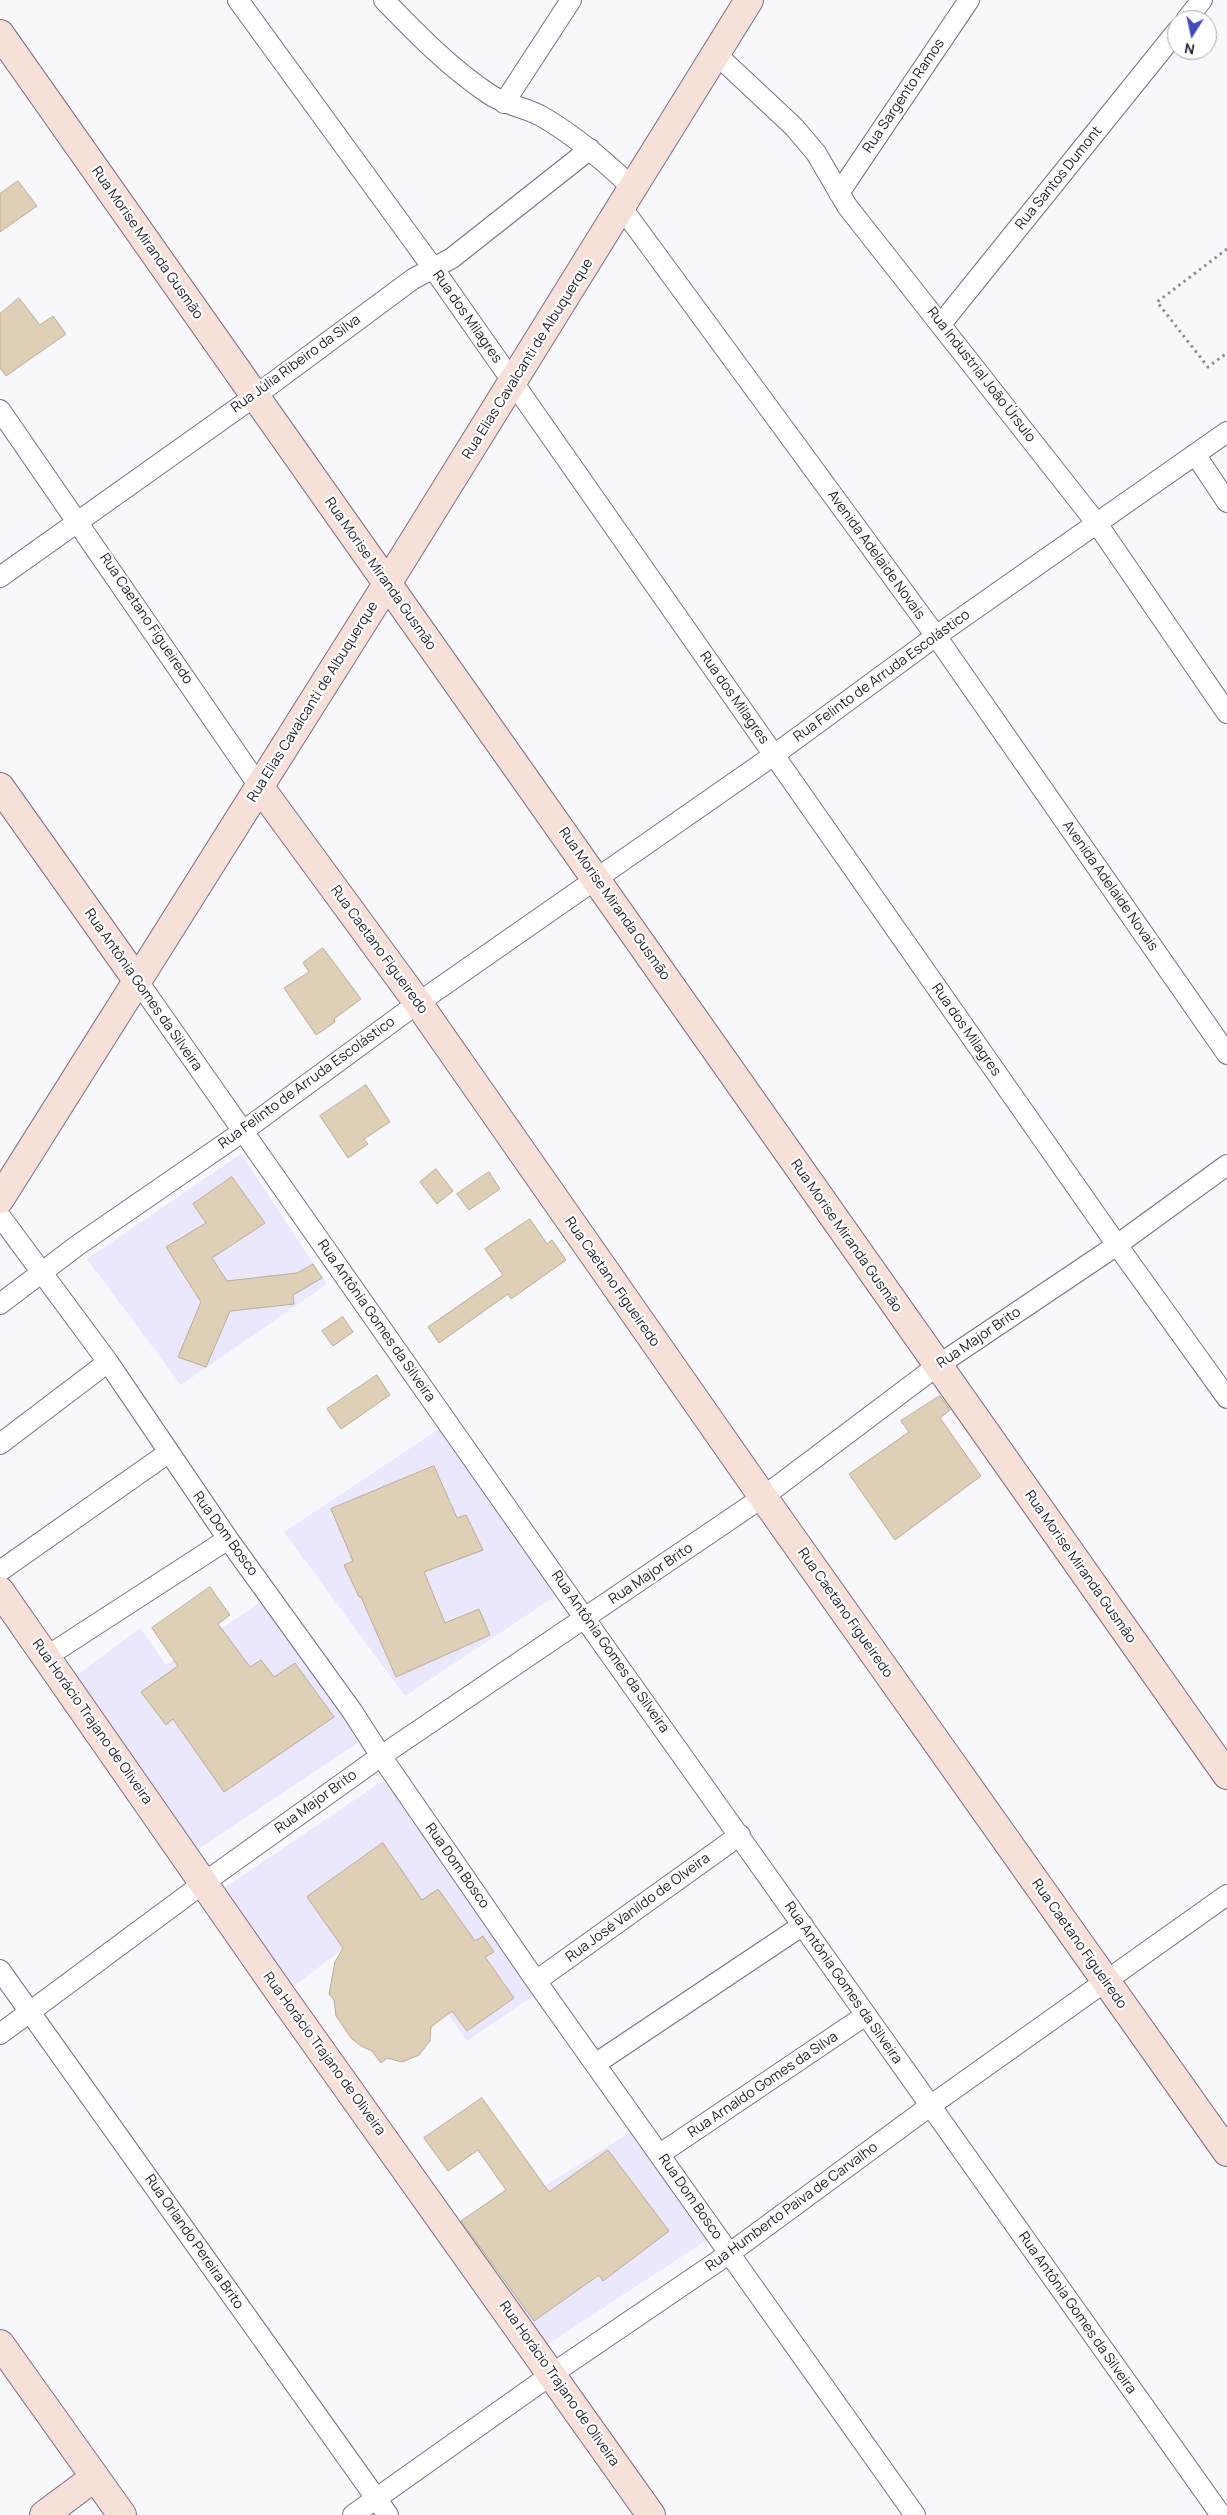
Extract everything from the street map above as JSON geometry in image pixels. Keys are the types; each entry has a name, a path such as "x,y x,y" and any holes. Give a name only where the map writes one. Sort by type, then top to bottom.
{"street":[{"name":"Rua dos Milagres","path":"238,0 433,268 1117,1245 1227,1398"},
{"name":"Avenida Adelaide Novais","path":"384,0 457,70 504,103 539,115 590,149 628,199 936,636 1227,1054"},
{"path":"504,103 571,0"},
{"name":"Rua Elias Cavalcanti de Albuquerque","path":"0,1199 628,199 715,53 749,0"},
{"name":"Rua Sargento Ramos","path":"839,193 969,0"},
{"path":"1194,10 1202,0"},
{"name":"Rua Morise Miranda Gusmão","path":"0,34 387,584 596,877 937,1366 1227,1775"},
{"name":"Rua Santos Dumont","path":"941,324 1167,43"},
{"name":"Rua Industrial João Úrsulo","path":"715,53 794,126 816,154 839,193 1098,524 1227,713"},
{"name":"Rua Júlia Ribeiro da Silva","path":"0,577 255,396 413,279 452,258 590,149"},
{"name":"Rua Caetano Figueiredo","path":"0,410 78,520 260,786 418,1003 763,1497 1227,2152"},
{"name":"Rua Felinto de Arruda Escolástico","path":"0,1304 42,1271 242,1132 418,1003 596,877 774,755 936,636 1227,432"},
{"path":"1195,454 1227,502"},
{"name":"Rua Antônia Gomes da Silveira","path":"0,787 585,1619 1221,2515"},
{"name":"Rua Major Brito","path":"0,2034 205,1882 381,1756 763,1497 937,1366 1117,1245 1227,1165"},
{"name":"Rua Dom Bosco","path":"0,1216 108,1362 168,1454 352,1712 536,1981 915,2515"},
{"path":"0,1444 108,1362"},
{"path":"0,1571 168,1454"},
{"path":"46,1657 228,1539"},
{"name":"Rua Horácio Trajano de Oliveira","path":"0,1591 205,1882 282,1996 652,2515"},
{"name":"Rua José Vanildo de Olveira","path":"536,1981 740,1835"},
{"name":"Rua Humberto Paiva de Carvalho","path":"353,2515 382,2507 552,2374 730,2253 930,2106 1106,1983 1227,1895"},
{"path":"596,2064 803,1925"},
{"name":"Rua Orlando Pereira Brito","path":"0,1970 382,2507"},
{"name":"Rua Arnaldo Gomes da Silva","path":"660,2154 866,2015"},
{"path":"0,2344 122,2515"},
{"path":"44,2515 95,2477"}],"path":[{"path":"1227,249 1157,302 1208,367 1227,354"}],"shaded area":[{"path":"241,1154 327,1284 181,1385 87,1259"},
{"path":"448,1423 562,1592 405,1696 284,1532"},
{"path":"270,1596 368,1736 188,1856 67,1683 140,1628 166,1665"},
{"path":"393,1774 543,1989 467,2041 381,1921 284,1993 215,1894"},
{"path":"640,2126 716,2234 542,2348 462,2244 545,2186"}],"building":[{"path":"18,181 37,206 0,232 0,194"},
{"path":"19,298 40,325 53,316 66,334 6,376 0,368 0,314"},
{"path":"323,948 361,999 334,1019 335,1022 316,1035 284,988 309,972 303,963"},
{"path":"366,1085 390,1122 364,1139 368,1144 348,1158 320,1116"},
{"path":"436,1169 453,1191 437,1204 420,1182"},
{"path":"489,1172 500,1189 469,1210 457,1194"},
{"path":"232,1177 265,1223 212,1258 227,1281 297,1273 313,1264 322,1278 293,1295 294,1304 230,1311 206,1367 178,1357 201,1302 166,1247 206,1223 193,1204"},
{"path":"530,1219 547,1244 552,1240 566,1260 511,1299 508,1294 439,1343 428,1327 503,1275 485,1249"},
{"path":"343,1317 353,1332 333,1346 322,1331"},
{"path":"377,1375 390,1395 341,1429 327,1409"},
{"path":"940,1396 950,1410 940,1418 981,1476 895,1540 849,1474 909,1432 901,1421"},
{"path":"434,1466 457,1518 466,1515 483,1550 424,1572 445,1623 479,1609 490,1635 396,1677 361,1597 359,1597 344,1565 353,1561 331,1509"},
{"path":"210,1587 230,1615 218,1624 250,1667 261,1660 274,1677 295,1663 334,1717 224,1792 173,1719 166,1725 141,1692 178,1666 152,1628"},
{"path":"383,1843 422,1900 438,1889 475,1941 483,1936 494,1952 485,1957 514,1998 467,2031 452,2011 431,2027 430,2041 419,2055 402,2062 387,2058 381,2063 372,2051 352,2039 336,2016 334,2000 329,1994 335,1962 343,1948 307,1897"},
{"path":"482,2098 549,2192 608,2150 669,2231 603,2281 599,2275 534,2321 461,2221 506,2190 478,2150 448,2171 424,2138"}]}
